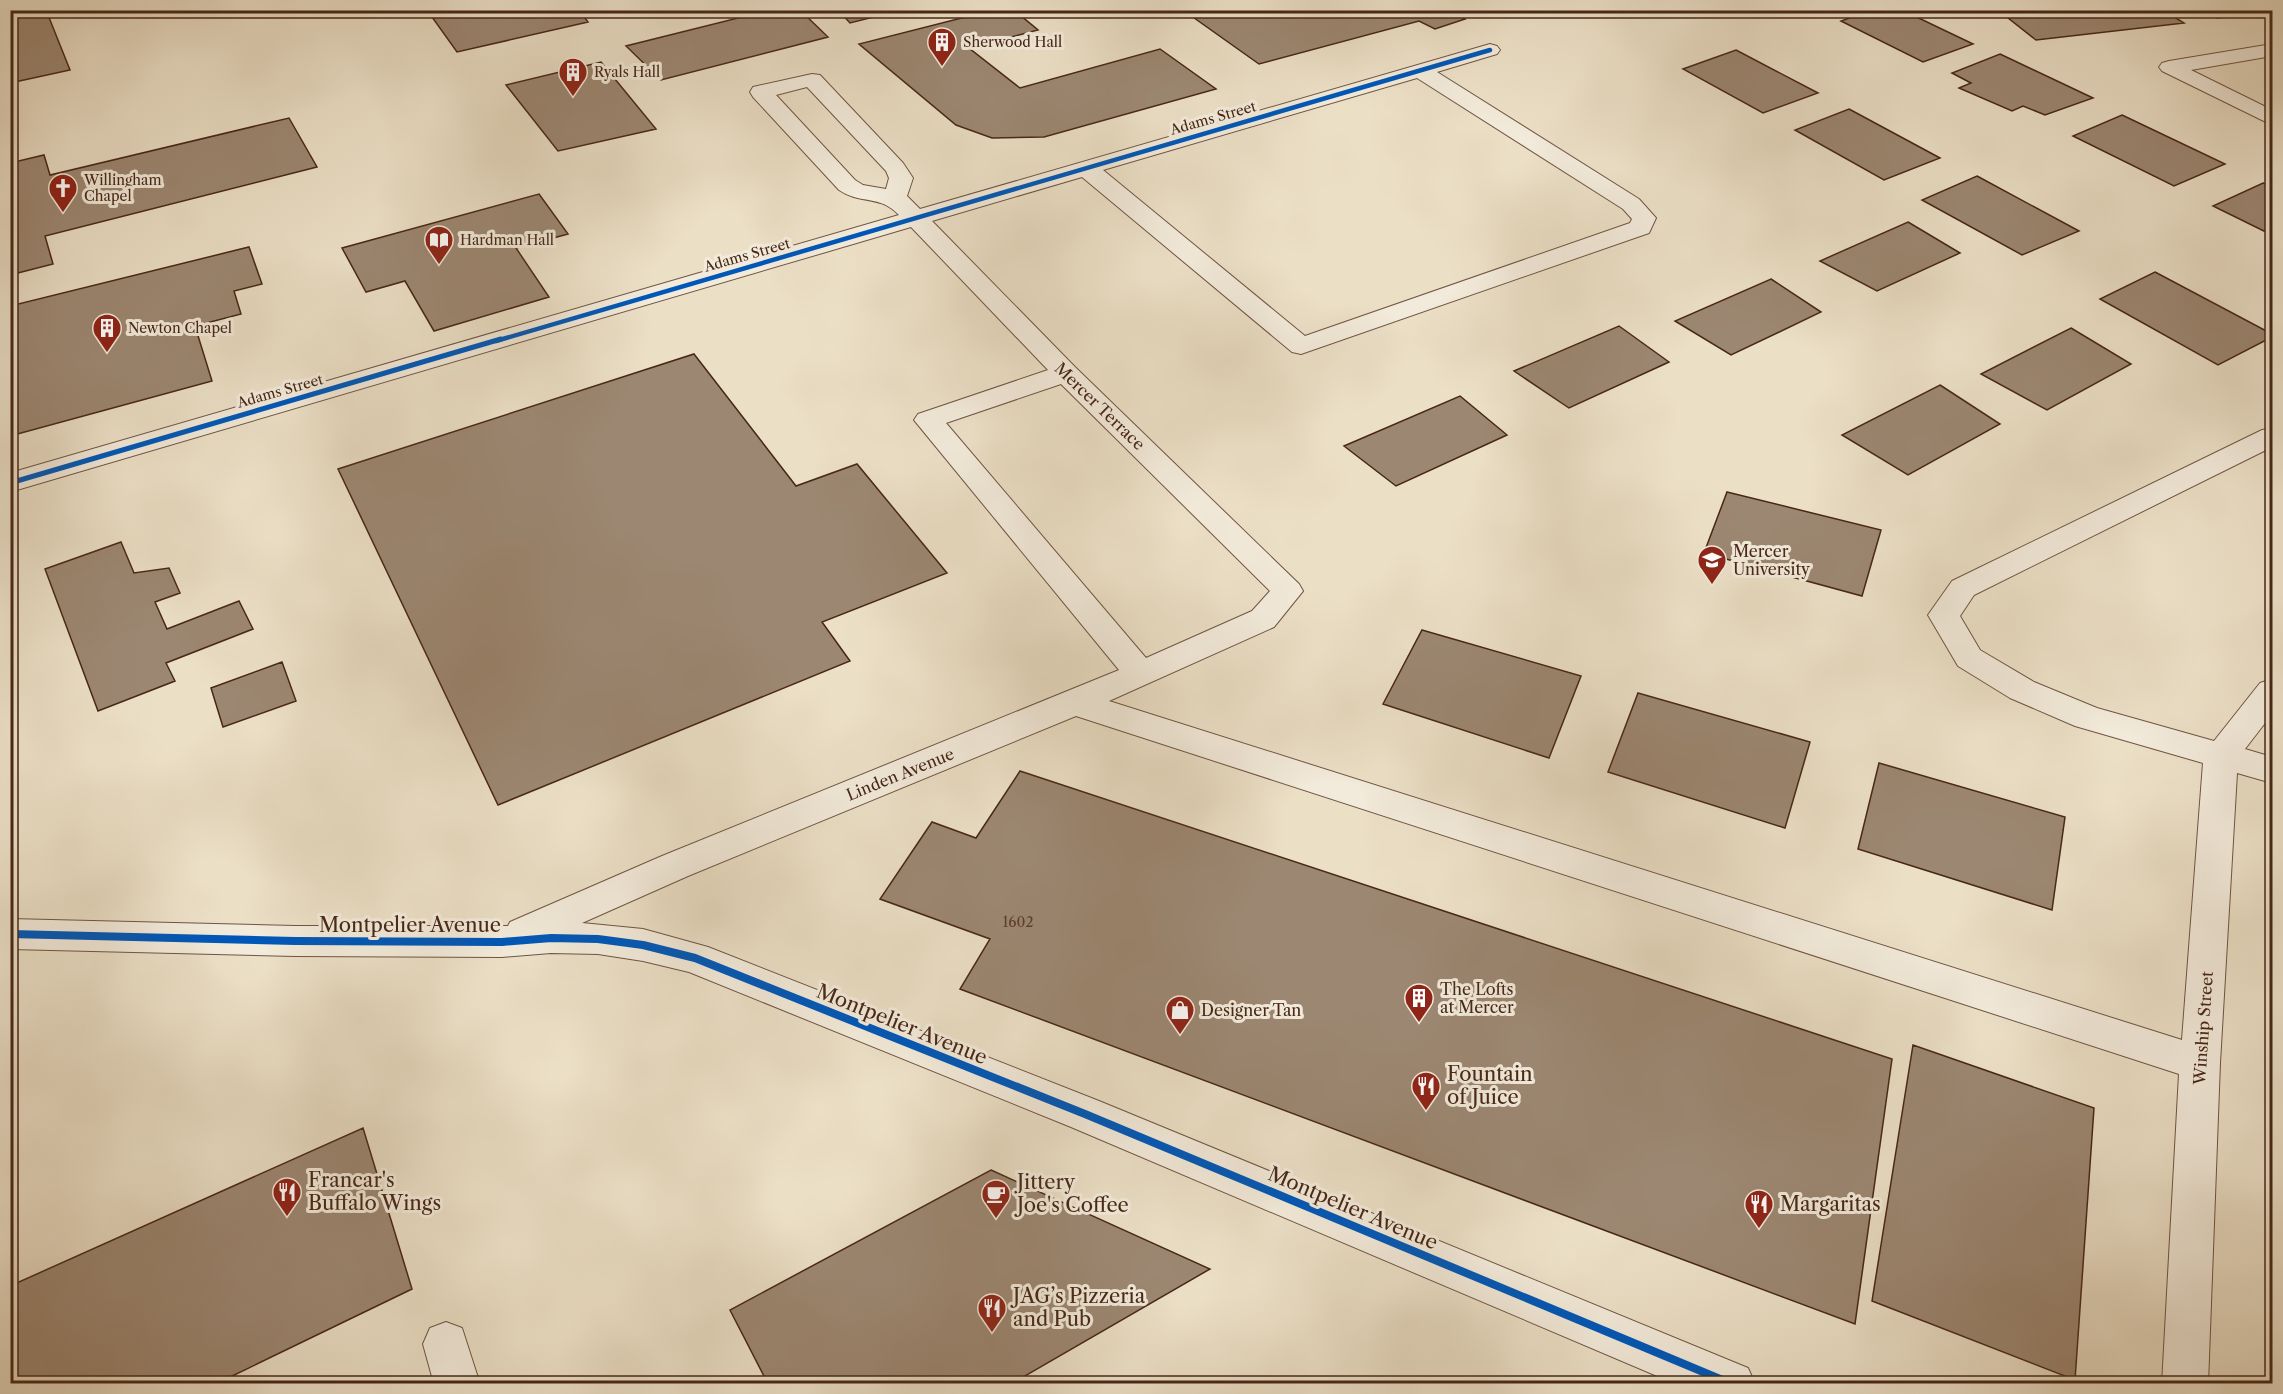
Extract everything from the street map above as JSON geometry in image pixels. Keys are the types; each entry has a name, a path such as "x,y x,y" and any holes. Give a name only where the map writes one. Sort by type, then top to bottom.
{"street":[{"name":"Adams Street","path":"10,483 1490,50"},
{"path":"2272,50 2169,67 2272,118"},
{"path":"1086,168 1301,346 1640,228 1644,218 1631,204 1419,70"},
{"path":"812,80 895,168 901,178 895,197 856,191 847,185 761,92 812,80"},
{"name":"Mercer Terrace","path":"895,197 1066,373 1288,591"},
{"path":"1066,373 928,420 1142,674"},
{"path":"2272,436 1963,588 1944,615 1969,658 2022,690 2087,717 2272,770"},
{"name":"Linden Avenue","path":"502,942 675,866 1142,674 1263,619 1288,591"},
{"path":"2221,756 2272,691"},
{"path":"1075,703 2200,1063"},
{"name":"Winship Street","path":"2185,1383 2200,1063 2221,756"},
{"name":"Montpelier Avenue","path":"10,934 171,939 502,942 551,938 598,939 643,945 695,958 1085,1114 1732,1383"}],"building":[{"path":"24,10 46,10 70,70 10,83 10,13"},
{"path":"427,10 579,10 588,22 457,52"},
{"path":"770,10 800,10 828,37 661,80 626,46"},
{"path":"838,10 901,10 850,23"},
{"name":"Sherwood Hall","path":"993,10 1014,10 1038,30 969,48 1020,88 1160,49 1216,89 1044,137 992,138 956,125 859,44"},
{"path":"1183,10 1450,10 1465,19 1435,29 1419,21 1259,64"},
{"path":"1871,10 1902,10 1973,44 1923,62 1841,21"},
{"path":"1998,10 2163,10 2184,23 2036,40"},
{"path":"2204,10 2272,10 2272,11 2217,18"},
{"path":"1736,50 1818,93 1763,113 1683,69"},
{"path":"2000,54 2093,98 2045,115 2023,106 2012,111 1959,88 1971,83 1952,73"},
{"name":"Ryals Hall","path":"601,62 656,129 558,151 506,85"},
{"path":"1849,109 1940,158 1884,180 1795,130"},
{"path":"2122,115 2225,164 2174,186 2073,136"},
{"name":"Willingham Chapel","path":"289,118 317,167 45,236 53,264 10,275 10,163 44,155 50,175"},
{"path":"1977,176 2079,231 2022,255 1922,200"},
{"path":"2263,183 2272,187 2272,235 2213,206"},
{"name":"Hardman Hall","path":"539,194 568,234 516,248 549,297 434,331 405,281 366,292 342,248"},
{"path":"1908,222 1960,253 1877,291 1820,261"},
{"name":"Newton Chapel","path":"249,247 262,284 234,291 241,314 195,326 212,381 10,436 10,306"},
{"path":"2155,272 2272,334 2272,337 2218,365 2100,299"},
{"path":"1771,279 1821,312 1731,355 1675,321"},
{"path":"1619,326 1669,362 1569,408 1514,371"},
{"path":"2071,328 2131,364 2047,410 1981,374"},
{"path":"694,354 796,486 857,464 947,573 822,622 850,661 498,805 338,469"},
{"path":"1940,385 2000,424 1908,475 1842,435"},
{"path":"1460,396 1507,435 1396,486 1344,446"},
{"path":"1727,492 1881,530 1862,596 1704,553"},
{"path":"121,542 134,573 169,568 180,593 155,602 167,629 239,601 253,629 166,663 175,681 98,711 45,569"},
{"path":"1422,630 1581,676 1549,758 1383,704"},
{"path":"282,662 296,701 223,727 211,688"},
{"path":"1638,693 1810,742 1785,828 1608,772"},
{"path":"1879,763 2065,817 2052,910 1858,849"},
{"name":"The Lofts at Mercer","path":"1020,771 1892,1059 1855,1324 960,989 990,939 880,899 932,822 976,838"},
{"path":"1913,1045 2094,1108 2075,1380 1872,1301"},
{"path":"363,1128 412,1289 226,1379 227,1384 10,1384 10,1286"},
{"path":"991,1170 1210,1269 1011,1384 768,1384 730,1310"}],"cycle path":[{"path":"10,483 1490,50"},
{"path":"10,934 295,941 502,942 551,938 598,939 643,945 695,958 1085,1114 1732,1384"}],"place":[{"name":"Sherwood Hall","path":"942,68"},
{"name":"Ryals Hall","path":"573,98"},
{"name":"Willingham Chapel","path":"63,214"},
{"name":"Hardman Hall","path":"439,266"},
{"name":"Newton Chapel","path":"107,354"},
{"name":"Mercer University","path":"1712,586"},
{"name":"The Lofts at Mercer","path":"1419,1024"},
{"name":"Designer Tan","path":"1180,1036"},
{"name":"Fountain of Juice","path":"1426,1112"},
{"name":"Francar's Buffalo Wings","path":"287,1218"},
{"name":"Jittery Joe's Coffee","path":"996,1220"},
{"name":"Margaritas","path":"1759,1230"},
{"name":"JAG’s Pizzeria and Pub","path":"992,1334"}]}
